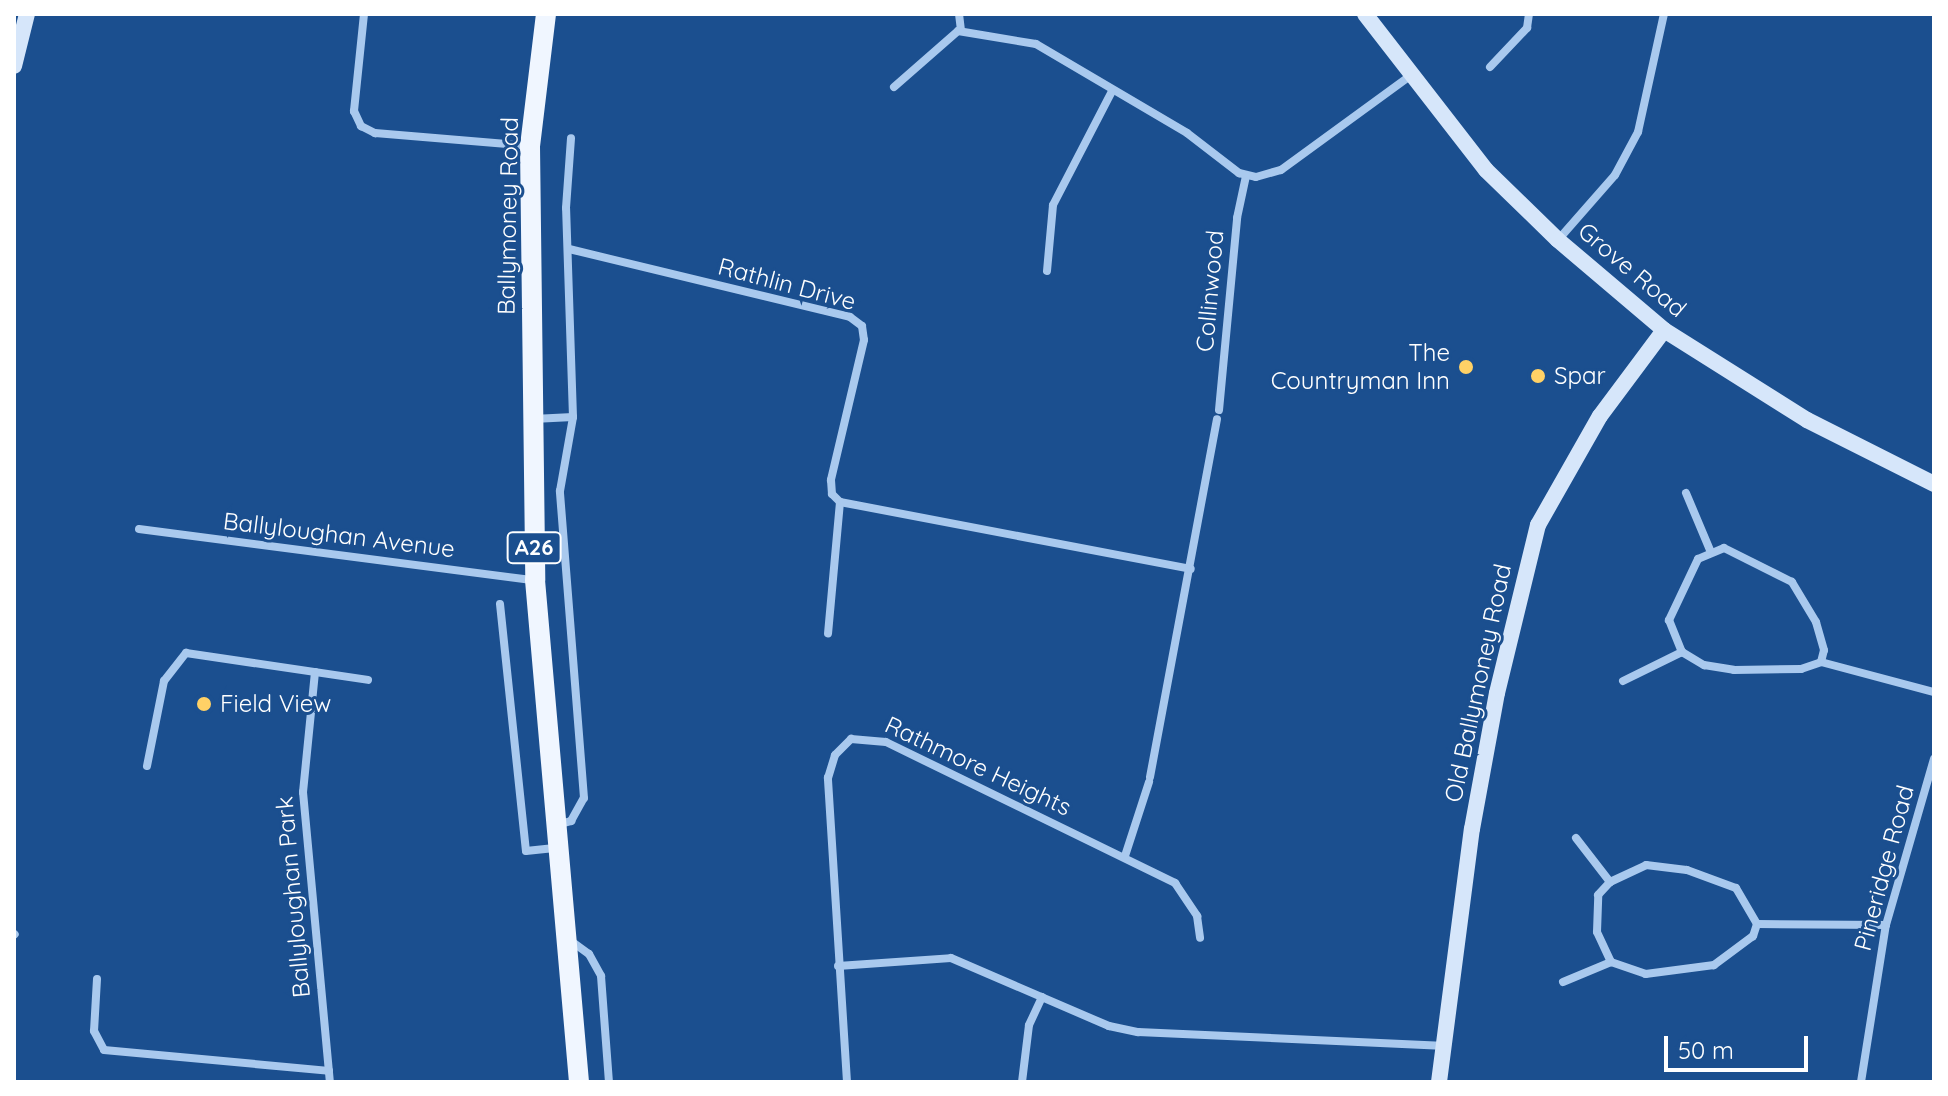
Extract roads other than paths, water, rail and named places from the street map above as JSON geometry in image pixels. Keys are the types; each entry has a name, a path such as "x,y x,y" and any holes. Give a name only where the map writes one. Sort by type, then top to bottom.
{"main road":[{"name":"Ballymoney Road","path":"546,14 530,146 535,580 579,1082"}],"street":[{"path":"14,66 27,14"},
{"path":"364,14 354,108 361,126 375,133 530,146"},
{"path":"959,14 961,30"},
{"name":"Grove Road","path":"1365,14 1410,76 1486,170 1558,240 1664,330 1807,420 1934,484"},
{"path":"1490,67 1527,28 1529,14"},
{"path":"1558,240 1615,175 1638,132 1664,14"},
{"path":"894,87 949,35 961,30 1046,47 1112,91 1187,133 1246,176 1281,170 1410,76"},
{"path":"1047,271 1053,205 1112,91"},
{"path":"556,825 571,821 584,798 560,491 573,417 569,249 571,138"},
{"name":"Collinwood","path":"1191,569 1218,415 1237,218 1246,176"},
{"name":"Rathlin Drive","path":"569,249 857,320 864,340 831,484 840,502 828,633"},
{"name":"Old Ballymoney Road","path":"1439,1082 1441,1046 1497,693 1538,525 1578,449 1664,330"},
{"path":"533,420 573,417"},
{"path":"1686,493 1710,550"},
{"path":"840,502 1191,569 1150,779 1125,856"},
{"name":"Ballyloughan Avenue","path":"139,529 535,580"},
{"path":"1821,662 1824,650 1816,622 1792,582 1724,548 1710,550 1698,559 1671,610 1671,632 1682,652 1704,665 1734,670 1801,669 1821,662 1934,692"},
{"path":"500,604 526,851 558,848"},
{"path":"147,766 164,681 184,654 198,652 368,680"},
{"path":"1623,681 1682,652"},
{"name":"Ballyloughan Park","path":"315,672 303,792 330,1082"},
{"name":"Rathmore Heights","path":"847,1082 828,778 835,755 851,739 886,742 1125,856 1184,892 1197,916 1200,938"},
{"name":"Pineridge Road","path":"1861,1082 1886,925 1934,759"},
{"path":"1576,838 1610,882"},
{"path":"1611,962 1594,914 1598,895 1610,882 1646,865 1687,870 1736,888 1757,924"},
{"path":"1757,924 1886,925"},
{"path":"1563,982 1611,962 1646,974 1714,965 1743,946 1757,924"},
{"path":"567,938 589,954 601,976 609,1082"},
{"path":"838,966 951,958 1109,1026 1138,1032 1441,1046"},
{"path":"97,979 94,1031 104,1050 329,1071"},
{"path":"1022,1082 1029,1025 1042,997"}],"place":[{"name":"The Countryman Inn","path":"1466,367"},
{"name":"Spar","path":"1538,376"},
{"name":"Field View","path":"204,704"}]}
